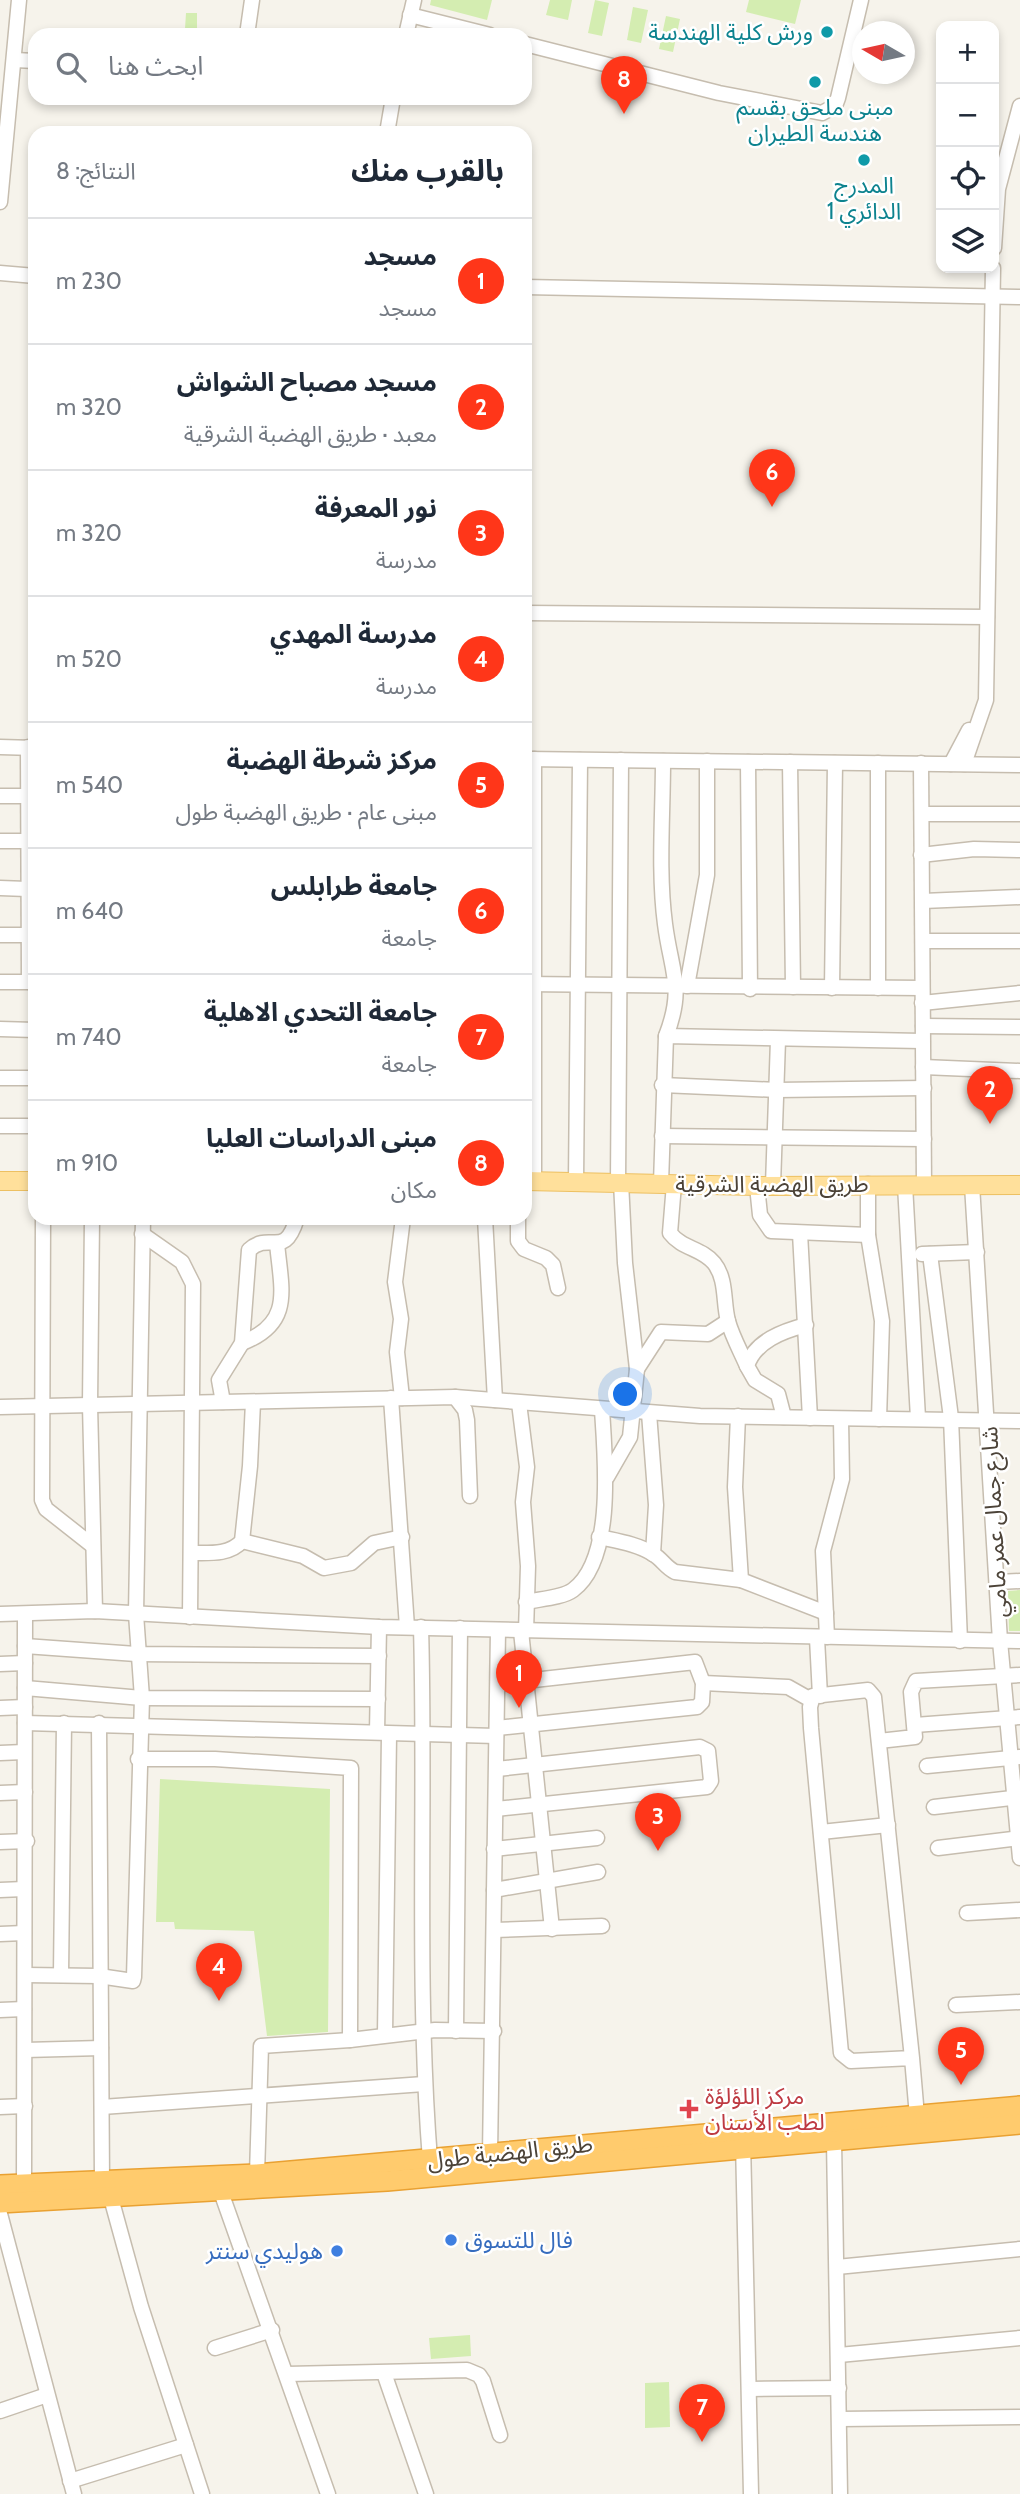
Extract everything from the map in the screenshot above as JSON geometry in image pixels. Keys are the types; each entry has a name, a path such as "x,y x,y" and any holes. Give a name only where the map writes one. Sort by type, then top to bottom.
{"highway":[{"name":"طريق الهضبة طول","path":"0,2203 257,2174 430,2160 743,2128 1020,2106"},
{"name":"طريق الهضبة طول","path":"0,2185 221,2192 523,2170 1020,2124"}],"main road":[{"path":"0,1181 28,1181"},
{"name":"طريق الهضبة الشرقية","path":"532,1181 1020,1185"}],"street":[{"path":"0,202 19,0"},
{"path":"248,28 252,0"},
{"path":"407,28 414,0"},
{"path":"532,46 719,93 822,113 835,106 838,98 860,0"},
{"path":"410,15 461,28"},
{"path":"15,60 28,61"},
{"path":"387,126 389,105"},
{"path":"997,210 1000,177 1020,106"},
{"path":"0,273 28,275"},
{"path":"957,764 986,671 993,273"},
{"path":"532,287 1020,296"},
{"path":"532,613 987,617"},
{"path":"0,747 28,747"},
{"path":"532,759 1020,765"},
{"path":"576,1182 580,760"},
{"path":"621,760 619,1183 626,1275 656,1505 653,1554"},
{"path":"663,761 664,923 682,986"},
{"path":"707,761 707,875 682,986 666,1036 662,1085 662,1136 670,1233 679,1244 706,1256 715,1264 722,1283 728,1321 747,1366 755,1380 778,1394 783,1418"},
{"path":"748,762 750,989"},
{"path":"790,762 793,987"},
{"path":"832,988 835,763"},
{"path":"878,763 878,988"},
{"path":"921,764 924,1185"},
{"path":"0,796 28,796"},
{"path":"922,814 1020,814"},
{"path":"0,841 28,841"},
{"path":"921,855 974,849 1020,850"},
{"path":"0,934 28,935 28,877"},
{"path":"0,888 27,889"},
{"path":"923,901 1020,897"},
{"path":"923,941 1020,941"},
{"path":"0,982 28,982"},
{"path":"532,984 621,983 750,989 878,988 922,996 1020,993"},
{"path":"666,1036 778,1040 1020,1027"},
{"path":"0,1029 28,1030"},
{"path":"778,1040 775,1137 765,1185 762,1222 771,1231 868,1235"},
{"path":"923,1067 1020,1071"},
{"path":"0,1078 28,1078"},
{"path":"662,1085 777,1090 924,1088"},
{"path":"0,1126 28,1126"},
{"path":"662,1136 924,1139"},
{"path":"868,1184 868,1235 882,1321 879,1419"},
{"path":"905,1185 918,1418"},
{"name":"شارع جمال عمر مامي","path":"972,1185 1000,1641 1004,1676 1014,1717 1020,1858"},
{"path":"43,1225 44,1505 93,1546"},
{"path":"92,1225 90,1405 95,1611"},
{"path":"25,1975 99,1976 133,1981 134,1977 138,1759 142,1698 136,1654 136,1614 143,1225"},
{"path":"223,1402 219,1380 242,1343 249,1250 258,1244 277,1243 291,1237 295,1225"},
{"path":"402,1225 395,1282 401,1319 397,1352 397,1398 402,1537 424,1735 422,2032 430,2160"},
{"path":"485,1225 495,1400"},
{"path":"518,1225 520,1246 546,1258 553,1265 558,1288"},
{"path":"800,1233 810,1419"},
{"path":"142,1234 172,1253 191,1275 193,1378 190,1616"},
{"path":"242,1343 262,1335 274,1323 280,1311 277,1243"},
{"path":"911,1255 977,1252"},
{"path":"930,1254 951,1418 960,1641"},
{"path":"637,1369 661,1332 708,1334 728,1321"},
{"path":"747,1366 750,1357 772,1337 806,1325"},
{"path":"193,1378 219,1380"},
{"path":"0,1407 455,1397 601,1410 783,1418 988,1418 1020,1421"},
{"path":"455,1397 465,1410 467,1420 470,1496"},
{"path":"192,1553 215,1553 233,1548 242,1541 253,1402"},
{"path":"519,1403 527,1467 523,1502 528,1566 523,1631 552,1929"},
{"path":"526,1602 571,1592 586,1577 604,1523 607,1477 601,1410"},
{"path":"607,1477 642,1412"},
{"path":"738,1416 736,1499 741,1580"},
{"path":"841,1419 842,1479 823,1551 826,1613 815,1698 821,1832 841,2053 851,2061 912,2058"},
{"path":"242,1541 303,1556 324,1567 351,1563 374,1543 402,1537"},
{"path":"599,1537 638,1547 653,1554 675,1572 741,1580 826,1613"},
{"path":"998,1582 1020,1581"},
{"path":"0,1614 95,1611 379,1627 1020,1641"},
{"path":"24,2185 24,1889 27,1841 24,1752 25,1614"},
{"path":"379,1627 378,1699 383,1734 385,2035"},
{"path":"456,2031 460,1628"},
{"path":"490,2154 489,2112 494,2075 498,1630"},
{"path":"26,1646 136,1654 379,1656"},
{"path":"25,1723 459,1735 697,1706 702,1702 703,1683 695,1662 498,1684"},
{"path":"0,1664 24,1663"},
{"path":"879,1741 915,1737 911,1692 916,1681 1020,1675"},
{"path":"703,1683 788,1687 815,1698 871,1692 879,1741 917,2116"},
{"path":"25,1688 142,1698 378,1699"},
{"path":"0,1708 25,1707"},
{"path":"915,1725 1014,1717"},
{"path":"61,1974 64,1723"},
{"path":"99,1723 99,1976 106,2190 202,2494"},
{"path":"496,1809 708,1787 711,1781 708,1751 700,1747 497,1769"},
{"path":"0,1753 24,1752"},
{"path":"928,1766 1016,1757"},
{"path":"138,1759 215,1759 351,1768 350,2040"},
{"path":"0,1793 25,1792"},
{"path":"934,1807 1017,1797"},
{"path":"821,1832 888,1825"},
{"path":"494,1849 597,1838"},
{"path":"938,1848 1019,1838"},
{"path":"0,1842 27,1841"},
{"path":"494,1890 597,1872"},
{"path":"0,1889 24,1889"},
{"path":"967,1913 1020,1910"},
{"path":"494,1930 602,1926"},
{"path":"0,1934 24,1933"},
{"path":"956,2005 1020,2002"},
{"path":"0,2010 24,2009"},
{"path":"257,2174 261,2046 422,2032 494,2031"},
{"path":"25,2050 101,2048"},
{"path":"102,2107 424,2084"},
{"path":"0,2107 25,2106"},
{"path":"743,2128 751,2494"},
{"path":"834,2141 841,2494"},
{"path":"221,2192 328,2494"},
{"path":"0,2214 72,2487 186,2445"},
{"path":"837,2267 1020,2249"},
{"path":"215,2348 272,2330"},
{"path":"839,2355 1020,2338"},
{"path":"287,2374 467,2370 483,2381 500,2435"},
{"path":"384,2373 426,2494"},
{"path":"750,2389 839,2388"},
{"path":"0,2411 47,2395"},
{"path":"840,2419 1020,2417"}],"green space":[{"path":"431,0 492,0 487,20 430,5"},
{"path":"550,0 572,0 568,20 546,15"},
{"path":"595,0 609,3 602,36 588,33"},
{"path":"749,0 801,0 795,24 746,12"},
{"path":"633,7 648,10 641,43 627,40"},
{"path":"186,13 197,13 197,28 185,28"},
{"path":"666,16 680,19 673,52 659,49"},
{"path":"1020,1590 1020,1631 1009,1631 1008,1591"},
{"path":"160,1779 330,1789 328,2032 267,2036 254,1931 175,1929 174,1922 156,1922"},
{"path":"470,2335 471,2356 431,2359 429,2338"},
{"path":"669,2382 670,2427 645,2428 645,2383"}],"place":[{"name":"ورش كلية الهندسة","path":"827,32"},
{"name":"مبنى ملحق بقسم هندسة الطيران","path":"815,82"},
{"name":"مبنى الدراسات العليا","path":"624,114"},
{"name":"المدرج الدائري 1","path":"864,160"},
{"name":"جامعة طرابلس","path":"772,507"},
{"name":"مسجد مصباح الشواش","path":"990,1124"},
{"name":"مسجد","path":"519,1708"},
{"name":"نور المعرفة","path":"658,1851"},
{"name":"مدرسة المهدي","path":"219,2001"},
{"name":"مركز شرطة الهضبة","path":"961,2085"},
{"name":"مركز اللؤلؤة لطب الأسنان","path":"689,2109"},
{"name":"فال للتسوق","path":"451,2240"},
{"name":"هوليدي سنتر","path":"337,2251"},
{"name":"جامعة التحدي الاهلية","path":"702,2442"}]}
